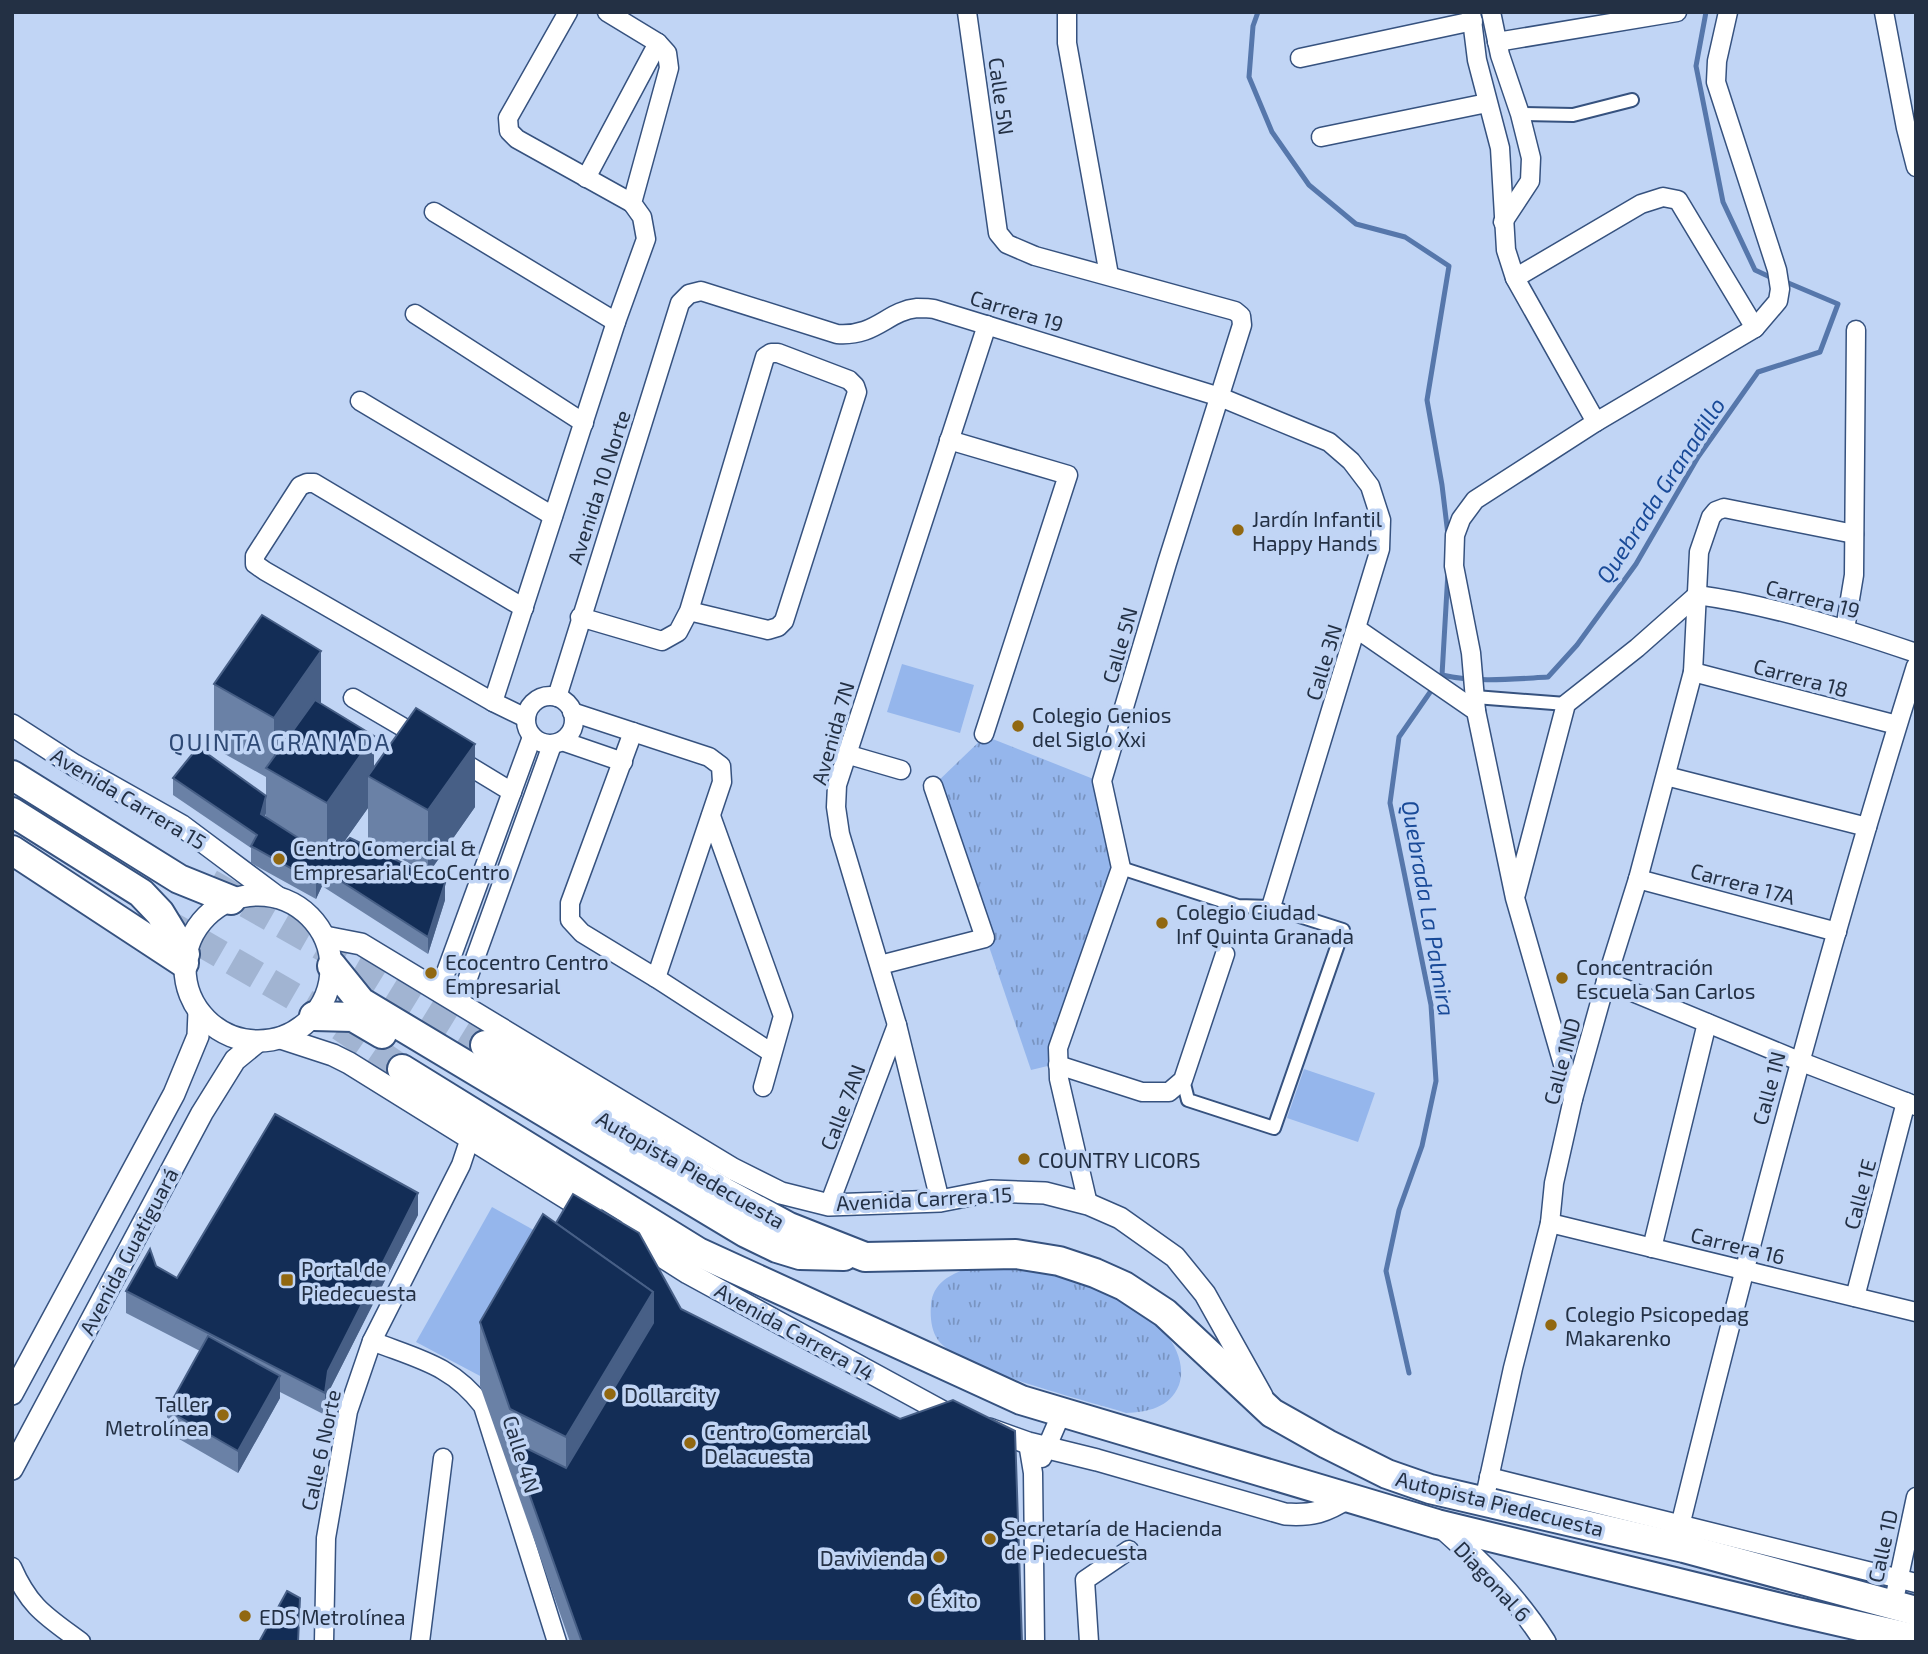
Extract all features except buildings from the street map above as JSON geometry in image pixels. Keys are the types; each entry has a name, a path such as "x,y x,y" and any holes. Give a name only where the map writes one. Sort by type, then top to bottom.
{"highway":[{"path":"12,763 174,862"},
{"path":"12,775 179,879 232,900"},
{"path":"12,812 141,893 160,913 184,959"},
{"path":"12,827 110,888"},
{"path":"12,850 184,959"},
{"path":"332,966 361,1002 746,1233 777,1248 800,1255 865,1257"},
{"path":"314,1016 353,1017 700,1225 791,1273 845,1319"},
{"name":"Autopista Piedecuesta","path":"485,1045 724,1192 789,1227 865,1257 1016,1254 1059,1261 1095,1273 1138,1294 1165,1312 1272,1413 1387,1474 1430,1489 1486,1489 1684,1548 1906,1595"},
{"name":"Autopista Piedecuesta","path":"402,1069 698,1252 1021,1400 1437,1524 1916,1639"}],"street":[{"path":"493,702 646,239 642,217 632,203 517,139 509,131 508,118 568,12"},
{"path":"607,12 658,43 667,53 669,68 632,203"},
{"name":"Calle 5N","path":"967,12 998,233 1007,244 1035,256 1235,311 1241,316 1242,325 1102,781 1121,868"},
{"path":"1067,12 1067,43 1109,275"},
{"path":"1492,12 1497,42 1531,158 1530,181 1503,222"},
{"path":"1497,42 1677,12"},
{"path":"1573,1099 1515,898 1475,699 1471,653 1454,566 1455,535 1461,519 1475,500 1597,422 1755,328 1778,301 1780,289 1777,270 1716,82 1717,61 1728,12"},
{"path":"1884,12 1916,167"},
{"path":"1300,58 1472,17 1477,60 1500,148 1506,250 1514,278 1597,422"},
{"path":"586,178 658,43"},
{"path":"1520,114 1573,115 1632,100"},
{"path":"1321,137 1487,103"},
{"path":"1514,278 1641,204 1663,197 1678,200 1755,328"},
{"path":"434,212 617,322"},
{"name":"Carrera 19","path":"689,294 701,291 837,334 853,335 915,308 934,309 1220,397 1329,442"},
{"name":"Avenida 10 Norte","path":"557,697 680,303 689,294"},
{"path":"415,314 584,423"},
{"name":"Avenida 7N","path":"940,1201 897,1025 840,834 836,807 837,785 987,325"},
{"path":"1845,629 1854,575 1856,330"},
{"path":"580,617 662,641 678,632 689,611 765,357 778,353 849,380 857,392 784,621 778,627 768,630 689,611"},
{"path":"360,401 554,516"},
{"path":"949,440 1068,475 984,734"},
{"name":"Calle 3N","path":"1272,907 1380,549 1381,520 1370,486 1351,461 1329,442"},
{"path":"524,608 314,483 300,486 255,556 255,564 265,571 493,702 526,718"},
{"name":"Calle 1ND","path":"1486,1489 1550,1223 1554,1183 1573,1099 1638,879 1693,672 1699,552 1711,516 1724,508 1854,534"},
{"path":"1515,898 1566,704 1637,648 1697,594"},
{"name":"Carrera 19","path":"1697,594 1729,599 1845,629 1916,653"},
{"path":"1357,629 1446,690 1475,699 1566,704"},
{"name":"Calle 1N","path":"1680,1526 1743,1270 1799,1061 1916,666"},
{"name":"Carrera 18","path":"1693,672 1897,725"},
{"path":"459,1003 557,743 570,734 574,723 572,712 566,703 557,697 546,696 536,700 529,708 527,729 532,737 541,743 557,743 623,762"},
{"path":"353,698 512,792"},
{"path":"572,712 709,757 721,766 722,782 656,978"},
{"name":"Avenida Carrera 15","path":"12,725 74,765 183,826 279,898"},
{"path":"633,732 570,903 570,920 582,933 772,1053"},
{"path":"439,991 532,737"},
{"path":"846,754 901,770"},
{"path":"1665,776 1867,827"},
{"path":"880,965 985,938 933,786"},
{"path":"711,816 783,1016 762,1087"},
{"path":"1088,1204 1058,1065 1058,1048 1121,868 1238,906 1272,907 1343,930 1274,1128 1188,1100 1183,1080"},
{"name":"Carrera 17A","path":"1638,879 1837,932"},
{"path":"252,895 279,898 298,906 313,920 325,937 332,966 330,984 324,1001 314,1016 299,1029 281,1038 257,1042 234,1038 214,1028 199,1012 187,989 184,959 194,932 213,910 232,900 252,895"},
{"name":"Avenida Carrera 15","path":"325,937 361,944 733,1169 781,1193 829,1205 940,1201 991,1191 1045,1194 1088,1204 1120,1218 1164,1248 1192,1277 1205,1294 1272,1413"},
{"path":"1058,1065 1142,1092 1169,1092 1183,1080 1224,954"},
{"path":"1606,981 1911,1104"},
{"name":"Avenida Guatiguará","path":"12,1394 174,1094 198,1036 199,1012"},
{"path":"1653,1248 1707,1023"},
{"name":"Calle 7AN","path":"829,1205 897,1025"},
{"name":"Avenida Carrera 14","path":"281,1038 349,1063 688,1273 943,1412 1038,1446 1097,1460 1285,1514 1306,1515 1329,1510 1349,1497"},
{"name":"Avenida Guatiguará","path":"12,1469 202,1113 235,1060 257,1042"},
{"name":"Calle 1E","path":"1855,1297 1911,1104"},
{"name":"Calle 6 Norte","path":"324,1642 326,1538 348,1411 372,1341 461,1165 470,1138"},
{"path":"461,1165 489,1150"},
{"name":"Carrera 16","path":"1550,1223 1916,1312"},
{"name":"Calle 4N","path":"372,1341 447,1370 470,1388 483,1406 557,1642"},
{"path":"1035,1642 1034,1473 1038,1446 1062,1412"},
{"path":"420,1642 443,1458"},
{"path":"1486,1489 1680,1526 1906,1595"},
{"name":"Calle 1D","path":"1906,1595 1916,1497"},
{"name":"Diagonal 6","path":"1437,1524 1484,1564 1525,1611 1545,1642"},
{"path":"1089,1642 1085,1580 1129,1549"},
{"path":"12,1567 34,1607 81,1642"}],"green space":[{"path":"902,664 974,685 960,733 887,712"},
{"path":"985,736 1101,782 1119,867 1056,1064 1031,1070 934,785"},
{"path":"1304,1069 1375,1093 1358,1142 1287,1118"},
{"path":"492,1207 557,1243 482,1377 416,1342"},
{"path":"976,1266 1051,1274 1113,1293 1132,1303 1161,1327 1176,1349 1181,1373 1175,1393 1157,1407 1126,1413 997,1373 951,1351 938,1340 931,1323 933,1295 936,1288 947,1278"}],"waterway":[{"name":"Quebrada La Palmira","path":"1258,12 1253,26 1249,77 1272,132 1309,185 1356,224 1405,237 1449,266 1427,400 1448,535"},
{"name":"Quebrada Granadillo","path":"1706,12 1696,66 1723,202 1755,270 1770,277"},
{"name":"Quebrada Granadillo","path":"1442,675 1482,680 1548,677 1577,645 1636,564 1698,457 1758,372 1820,352 1838,304 1786,282"},
{"name":"Quebrada La Palmira","path":"1409,1373 1386,1271 1399,1210 1422,1146 1436,1081 1431,1005 1390,803 1399,737 1442,675 1448,572"}],"tunnel":[{"path":"210,883 361,969 485,1045"},
{"path":"160,919 307,1004 402,1069"}],"place":[{"name":"Jardín Infantil Happy Hands","path":"1238,530"},
{"name":"Colegio Genios del Siglo Xxi","path":"1018,726"},
{"name":"Centro Comercial & Empresarial EcoCentro","path":"279,859"},
{"name":"Colegio Ciudad Inf Quinta Granada","path":"1162,923"},
{"name":"Ecocentro Centro Empresarial","path":"431,973"},
{"name":"Concentración Escuela San Carlos","path":"1562,978"},
{"name":"COUNTRY LICORS","path":"1024,1159"},
{"name":"Portal de Piedecuesta","path":"287,1280"},
{"name":"Colegio Psicopedag Makarenko","path":"1551,1325"},
{"name":"Dollarcity","path":"610,1394"},
{"name":"Taller Metrolínea","path":"223,1415"},
{"name":"Centro Comercial Delacuesta","path":"690,1443"},
{"name":"Secretaría de Hacienda de Piedecuesta","path":"990,1539"},
{"name":"Davivienda","path":"939,1557"},
{"name":"Éxito","path":"916,1599"},
{"name":"EDS Metrolínea","path":"245,1616"}],"district":[{"name":"QUINTA GRANADA","path":"280,741"}]}
